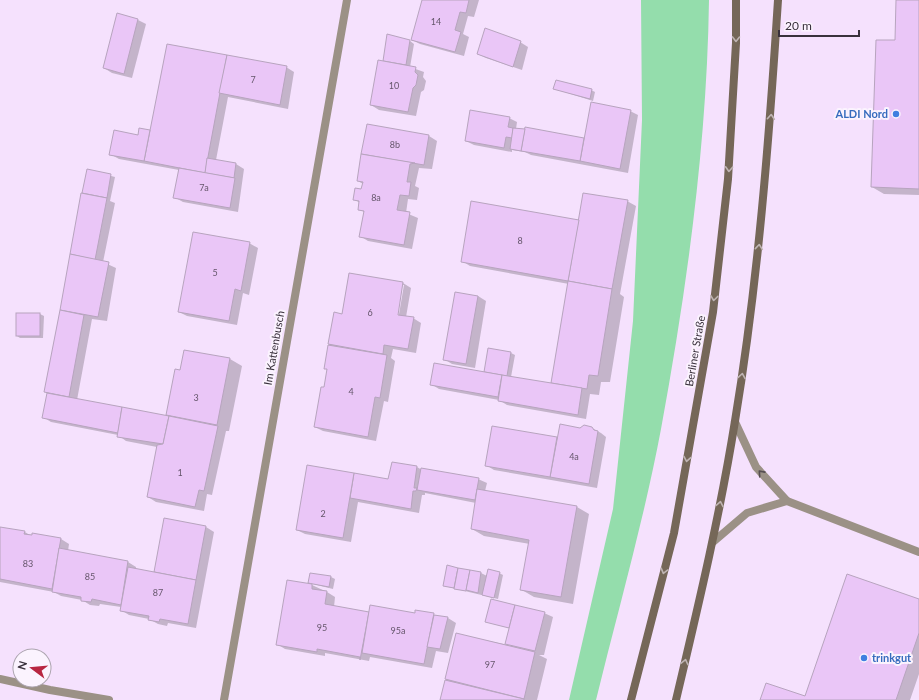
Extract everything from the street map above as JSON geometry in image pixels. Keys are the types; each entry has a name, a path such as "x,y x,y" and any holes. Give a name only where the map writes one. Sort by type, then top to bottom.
{"main road":[{"name":"Berliner Straße","path":"631,700 674,533 713,312 728,180 736,43 736,0"},
{"path":"676,700 713,542 735,422 758,256 769,147 778,0"}],"street":[{"name":"Im Kattenbusch","path":"224,700 347,0"},
{"path":"735,422 756,467 787,501 919,552"},
{"path":"713,542 747,513 787,501"},
{"path":"0,679 50,690 109,700"}],"green space":[{"path":"641,0 709,0 700,161 679,323 661,429 639,531 596,700 569,700 613,509 633,321 642,120"}],"building":[{"path":"422,0 469,0 466,13 460,12 455,30 461,32 455,52 411,40"},
{"name":"ALDI Nord","path":"896,0 919,0 919,189 871,187 876,40 895,40"},
{"path":"117,13 138,19 124,74 103,68"},
{"path":"485,28 521,41 513,67 477,54"},
{"path":"387,34 410,40 406,65 383,61"},
{"path":"167,44 227,55 205,173 144,161"},
{"path":"227,55 287,66 280,105 219,93"},
{"path":"378,60 416,67 415,72 418,75 416,85 413,88 408,112 370,105"},
{"path":"556,80 592,89 590,99 553,89"},
{"path":"591,102 631,110 620,169 580,161"},
{"path":"470,110 510,117 508,127 513,128 512,138 506,137 504,148 465,141"},
{"path":"367,124 429,135 424,165 361,154"},
{"path":"525,127 584,138 580,161 521,151"},
{"path":"139,128 150,130 144,161 109,155 114,130 138,135"},
{"path":"513,128 525,129 521,151 510,149"},
{"path":"361,154 415,163 410,164 407,182 411,182 409,196 400,195 397,210 410,212 404,245 359,237 364,211 358,210 359,201 353,200 355,188 361,189 363,182 357,181"},
{"path":"207,158 236,163 234,178 205,173"},
{"path":"179,168 235,178 230,208 173,198"},
{"path":"87,169 111,174 107,198 82,193"},
{"path":"81,193 107,198 95,260 70,254"},
{"path":"583,193 628,200 612,289 568,281"},
{"path":"471,201 579,220 568,281 461,262"},
{"path":"193,232 250,242 241,291 235,289 229,321 178,312"},
{"path":"70,254 109,262 98,317 60,310"},
{"path":"349,273 403,282 398,315 414,317 408,349 384,345 383,354 328,344 334,312 342,314"},
{"path":"568,281 612,289 598,376 589,375 587,389 551,383"},
{"path":"455,292 478,296 466,364 443,360"},
{"path":"60,310 84,315 69,397 44,392"},
{"path":"16,313 40,313 40,336 16,336"},
{"path":"328,345 387,355 380,398 375,397 368,437 314,427 321,387 324,387 327,369 324,369"},
{"path":"488,348 511,352 507,376 484,372"},
{"path":"184,350 230,358 217,425 166,415 175,369 180,370"},
{"path":"434,363 502,375 498,397 430,385"},
{"path":"502,375 582,388 578,415 498,401"},
{"path":"47,393 122,407 118,433 42,418"},
{"path":"122,407 169,416 163,444 117,437"},
{"path":"169,416 218,426 204,491 199,490 195,507 147,497 157,445 163,444"},
{"path":"560,424 580,428 584,425 592,427 594,430 598,431 589,484 550,477"},
{"path":"492,426 557,437 550,477 485,466"},
{"path":"392,462 417,466 414,488 417,488 416,491 413,491 411,509 350,498 354,473 388,479"},
{"path":"307,465 354,473 343,538 296,530"},
{"path":"421,468 479,478 475,500 417,490"},
{"path":"477,489 577,506 561,597 520,590 529,540 471,529"},
{"path":"164,518 206,526 196,580 154,572"},
{"path":"0,527 25,531 24,534 32,535 32,533 61,538 52,589 0,579"},
{"path":"59,548 128,561 121,605 92,599 91,602 81,601 81,597 52,592"},
{"path":"447,565 458,568 454,588 443,586"},
{"path":"128,567 196,580 188,624 160,619 159,622 148,620 149,616 120,611"},
{"path":"458,568 470,570 466,591 454,589"},
{"path":"488,569 500,572 494,598 482,595"},
{"path":"470,570 481,572 478,593 466,590"},
{"path":"310,573 331,576 329,587 308,583"},
{"name":"trinkgut","path":"847,574 919,599 919,633 896,700 760,700 766,683 805,696"},
{"path":"287,580 312,584 312,589 327,591 325,604 369,612 360,660 360,657 317,649 317,652 276,645"},
{"path":"491,599 515,605 509,628 485,622"},
{"path":"370,605 415,613 415,610 434,613 424,664 362,653"},
{"path":"515,605 545,612 535,651 505,644"},
{"path":"434,615 448,617 440,649 427,647"},
{"path":"456,633 535,652 524,699 445,679"},
{"path":"445,680 524,699 524,700 440,700"}],"place":[{"name":"ALDI Nord","path":"896,114"},
{"name":"trinkgut","path":"864,658"}]}
